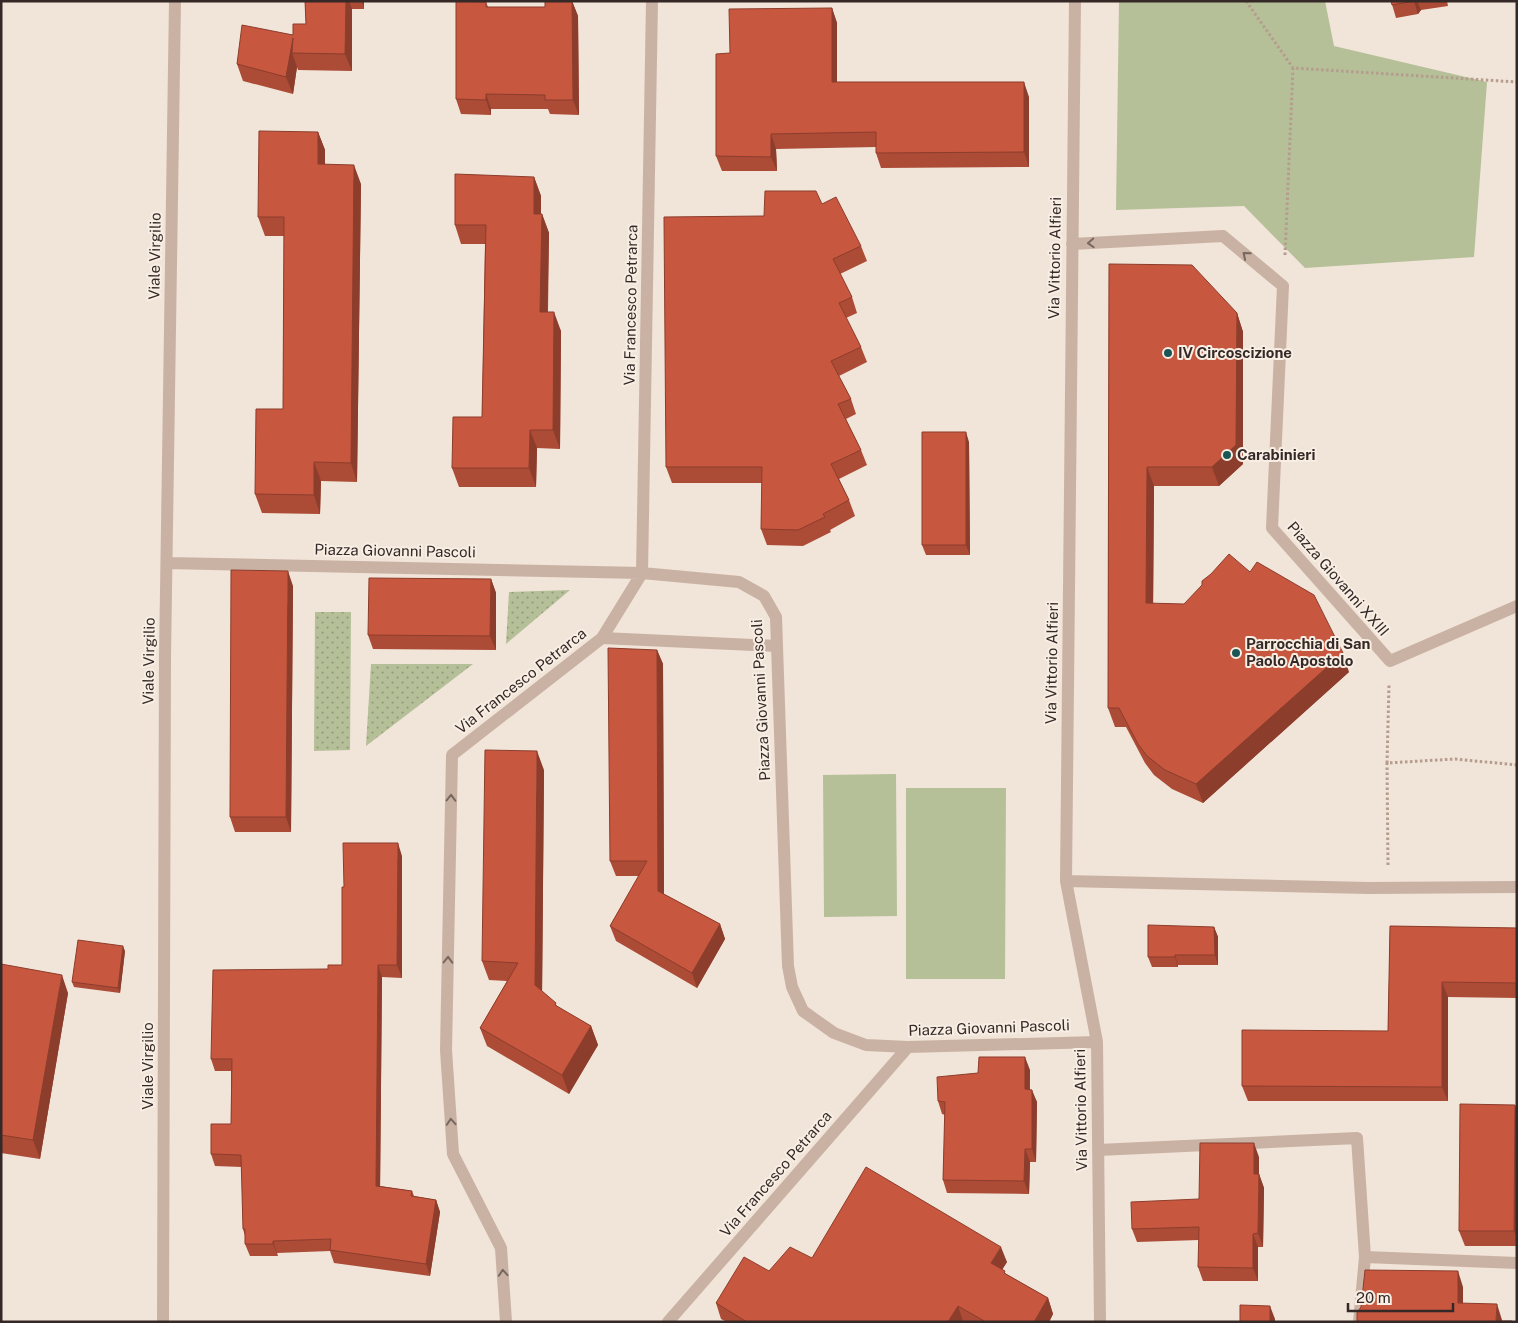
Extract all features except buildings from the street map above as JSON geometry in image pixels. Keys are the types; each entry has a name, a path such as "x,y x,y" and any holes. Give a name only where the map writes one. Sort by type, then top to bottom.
{"street":[{"name":"Viale Virgilio","path":"163,1322 165,656 176,1"},
{"name":"Via Francesco Petrarca","path":"506,1322 501,1248 453,1154 446,1050 452,755 602,638 642,573 652,1"},
{"name":"Via Vittorio Alfieri","path":"1075,1 1066,881 1097,1042 1100,1322"},
{"path":"1072,244 1223,236 1284,286"},
{"name":"Piazza Giovanni XXIII","path":"1284,286 1272,528 1390,661"},
{"name":"Piazza Giovanni Pascoli","path":"167,563 642,573 739,582 764,596 776,617 776,664 788,966 792,987 803,1011 834,1033 866,1045 908,1047 1097,1042"},
{"path":"1390,661 1517,606"},
{"path":"602,638 777,646"},
{"path":"1066,881 1388,888 1517,888"},
{"name":"Via Francesco Petrarca","path":"668,1322 908,1047"},
{"path":"1098,1150 1357,1138 1365,1257 1359,1322"},
{"path":"1365,1257 1502,1264 1517,1263"}],"path":[{"path":"1246,1 1293,68 1284,286"},
{"path":"1293,68 1517,82"},
{"path":"1388,888 1387,763 1390,661"},
{"path":"1387,763 1455,759 1517,765"}],"green space":[{"path":"1119,1 1325,1 1334,46 1487,82 1474,257 1305,268 1244,206 1116,210"},
{"path":"570,590 506,644 509,592"},
{"path":"315,612 351,612 350,750 314,751"},
{"path":"371,664 473,664 366,746"},
{"path":"896,774 897,916 824,917 823,775"},
{"path":"906,788 1006,788 1005,979 906,979"}],"place":[{"name":"IV Circoscizione","path":"1168,353"},
{"name":"Carabinieri","path":"1227,455"},
{"name":"Parrocchia di San Paolo Apostolo","path":"1236,653"}]}
